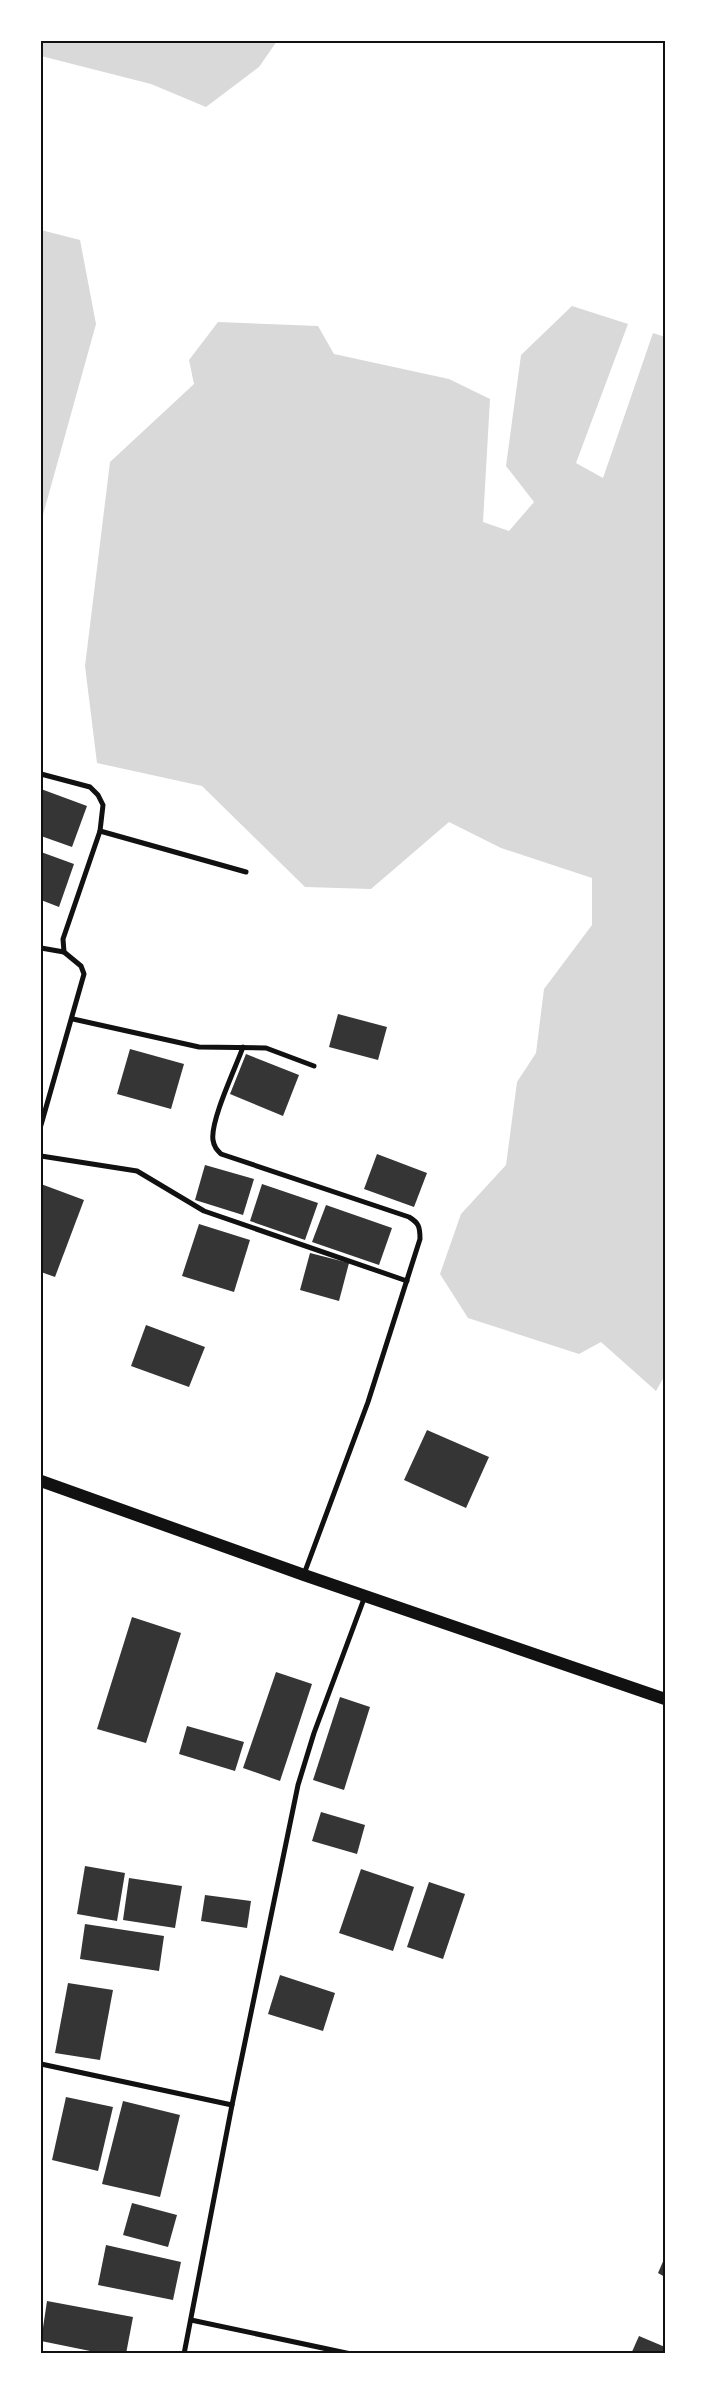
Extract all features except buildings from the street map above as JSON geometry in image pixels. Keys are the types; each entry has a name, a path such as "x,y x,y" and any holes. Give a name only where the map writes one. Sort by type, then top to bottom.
{"main road":[{"path":"41,1481 304,1575 665,1699"}],"street":[{"path":"41,774 82,783 90,787 98,795 103,805 100,831 63,939 64,952"},
{"path":"100,831 246,872"},
{"path":"41,948 64,952 81,966 84,974 41,1125"},
{"path":"72,1019 212,1049 266,1048 314,1066"},
{"path":"243,1047 214,1125 213,1139 216,1148 221,1154 409,1216 417,1221 420,1228 420,1239 368,1402 304,1575"},
{"path":"41,1156 137,1172 204,1211 407,1281"},
{"path":"184,2354 232,2105 298,1785 314,1733 365,1595"},
{"path":"41,2064 232,2105"},
{"path":"191,2320 351,2354"}],"shaded area":[{"path":"41,41 277,41 259,67 206,107 151,84 41,56"},
{"path":"41,230 80,240 96,324 41,522"},
{"path":"572,306 628,324 576,463 603,478 653,333 665,337 665,1375 656,1391 601,1342 579,1354 468,1318 440,1274 461,1214 506,1165 517,1082 536,1053 544,989 592,925 592,878 501,848 449,822 371,889 305,887 202,786 97,763 85,666 110,462 194,384 189,360 218,322 318,326 334,354 449,379 490,399 483,522 509,531 534,502 506,466 521,355"}]}
